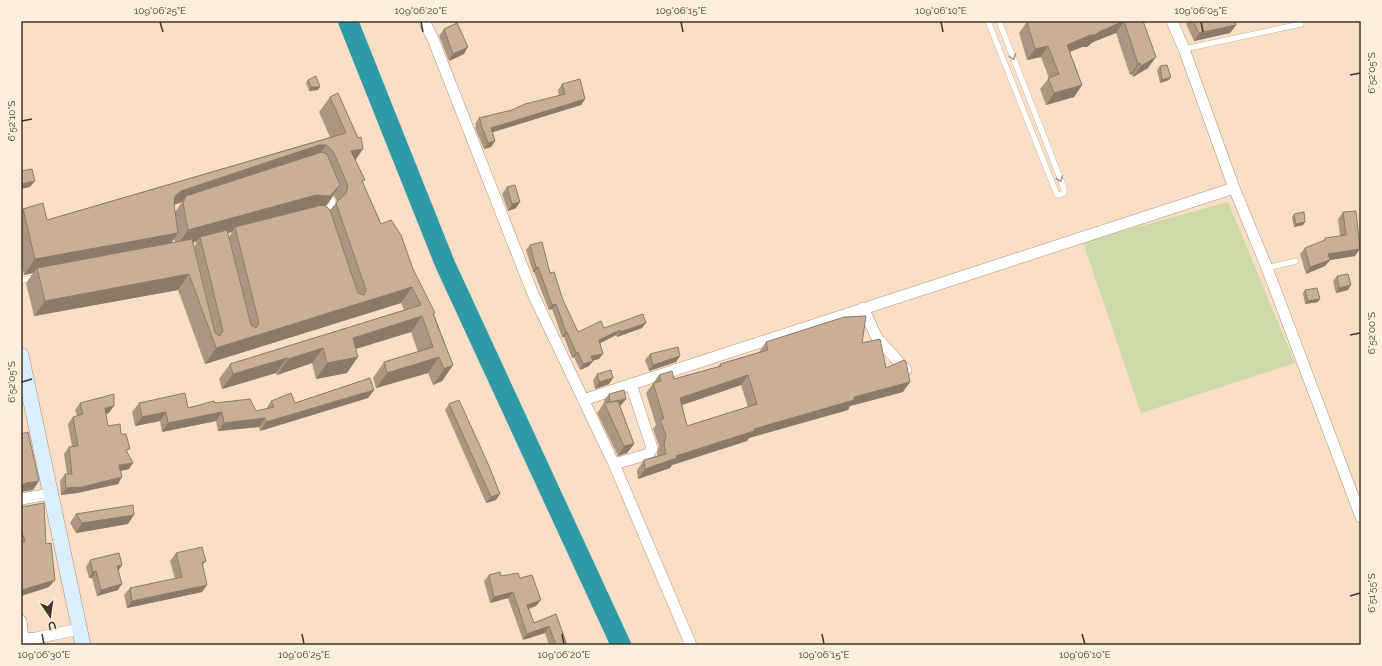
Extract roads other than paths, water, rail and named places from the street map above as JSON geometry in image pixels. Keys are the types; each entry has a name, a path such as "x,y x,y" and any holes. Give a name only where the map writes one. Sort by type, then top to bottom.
{"main road":[{"path":"21,355 50,494 71,631 83,645"}],"street":[{"path":"424,21 436,46 532,294 568,365 614,464 690,645"},
{"path":"1172,21 1184,48 1234,188 1268,268 1361,517"},
{"path":"583,400 1234,188"},
{"path":"863,308 876,338 906,370"},
{"path":"614,464 649,454 652,448 631,384"},
{"path":"21,499 50,494"},
{"path":"21,621 22,638 71,631"}],"lane":[{"path":"988,21 1057,194 1059,195 1064,193 1064,188 999,21"},
{"path":"1184,48 1301,24"},
{"path":"319,218 331,207 333,203 326,186"},
{"path":"1268,268 1296,261"},
{"path":"21,280 43,276"}],"waterway":[{"path":"348,21 445,264 621,645"}]}
